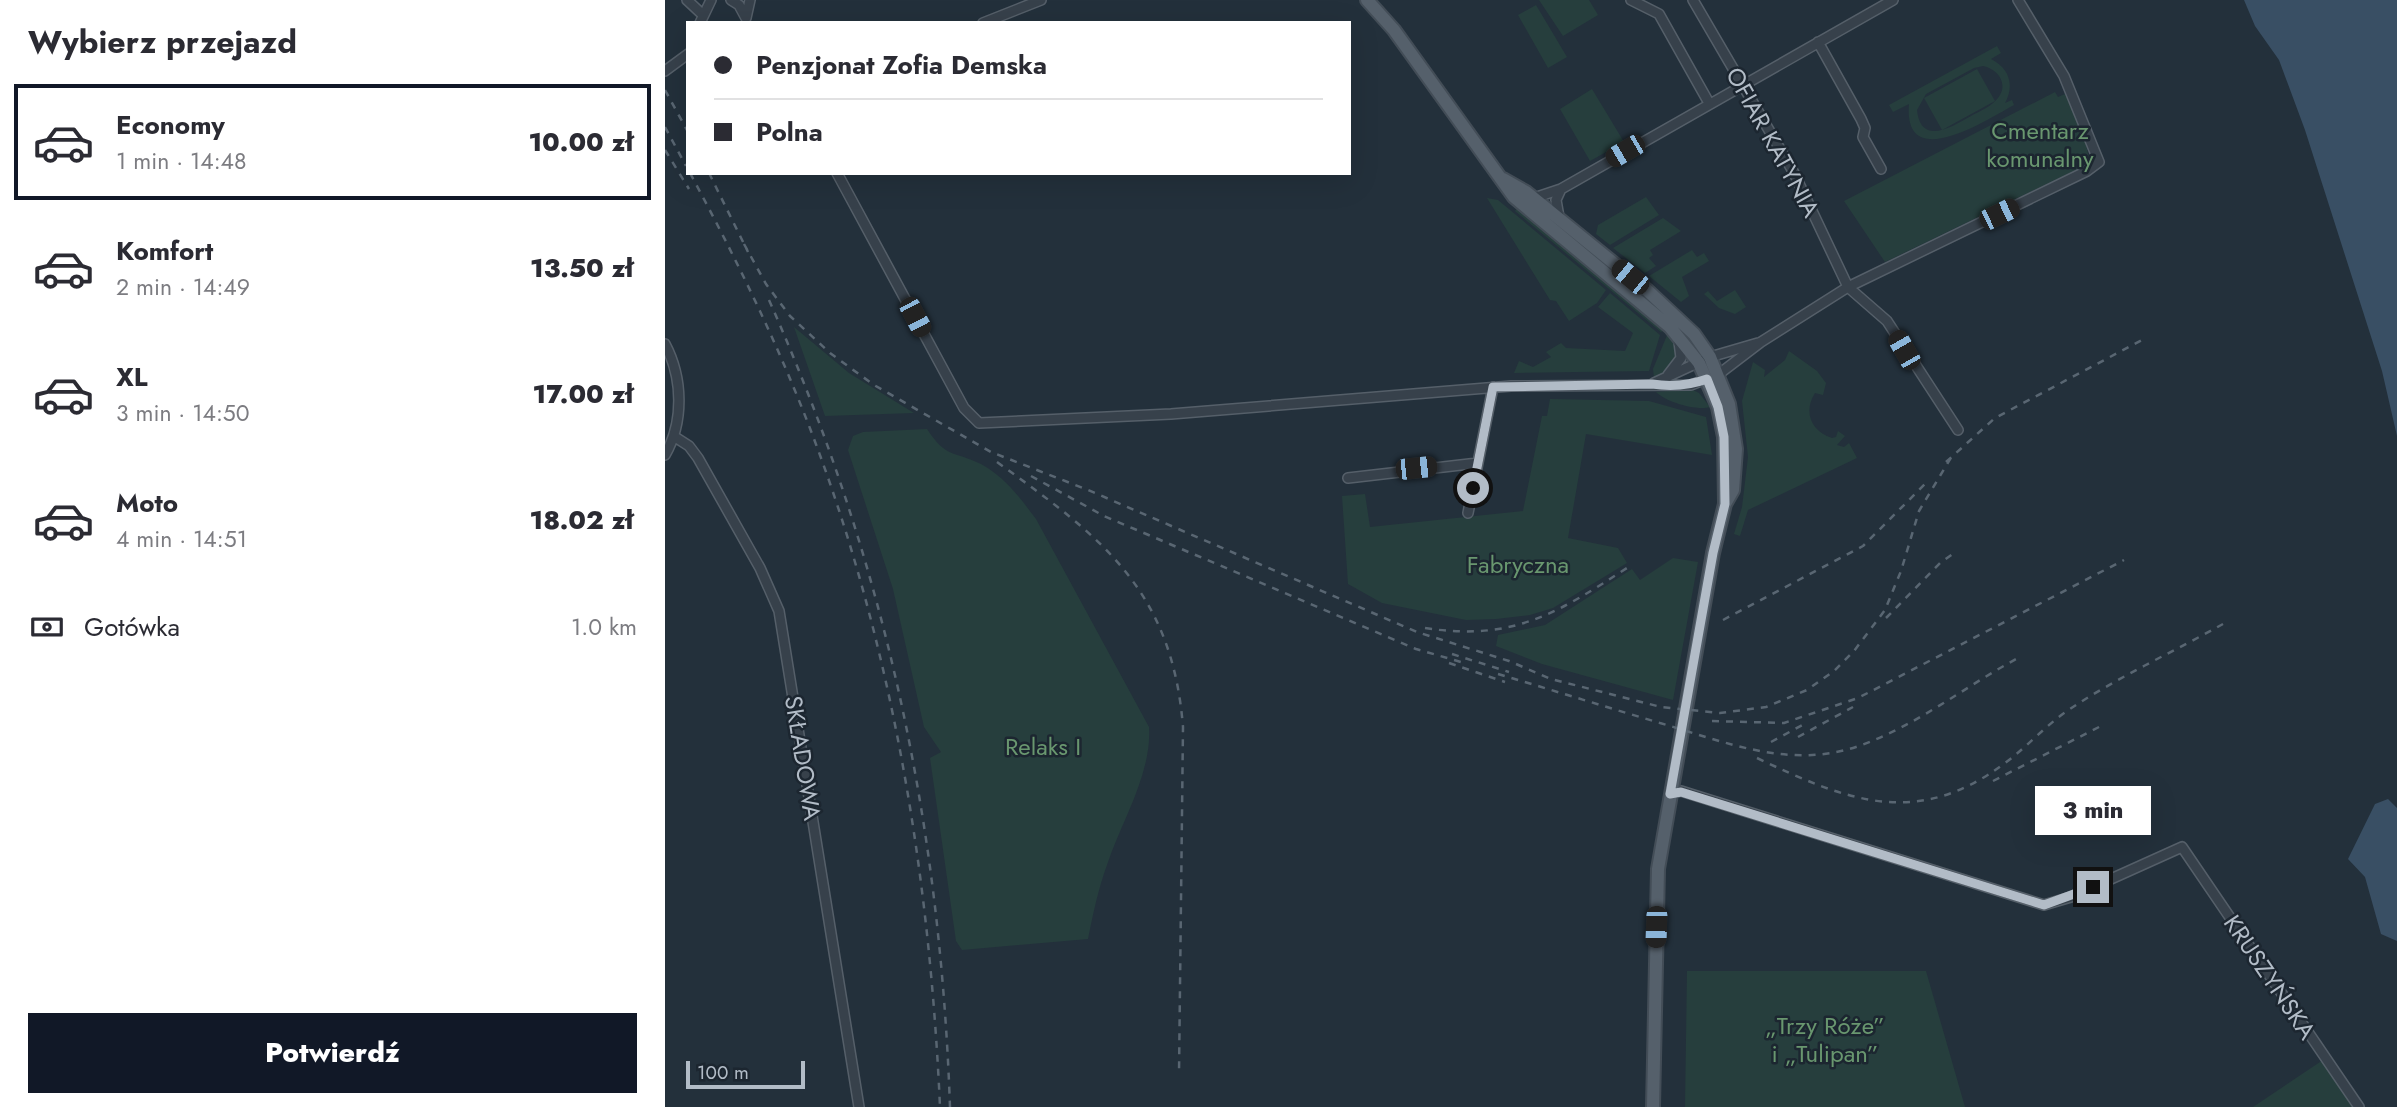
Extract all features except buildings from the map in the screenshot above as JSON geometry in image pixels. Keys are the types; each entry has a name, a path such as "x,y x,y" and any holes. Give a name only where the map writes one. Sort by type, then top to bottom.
{"main road":[{"path":"1367,0 1394,30 1514,197 1705,360"},
{"path":"1503,179 1534,198 1679,318 1729,404 1736,449 1733,490 1724,499 1713,553 1658,869 1653,1107"}],"street":[{"path":"687,0 701,19 711,0"},
{"path":"731,0 739,5 745,20"},
{"path":"745,20 750,0"},
{"path":"988,21 1041,0"},
{"path":"1631,0 1659,13 1709,103"},
{"name":"OFIAR KATYNIA","path":"1693,0 1794,173 1848,287"},
{"path":"1534,198 1561,189 1893,0"},
{"path":"838,175 958,398 974,420 989,425 1096,420 1493,387 1691,385 1713,376 1848,287 2087,171 2099,162 2064,76 2018,0"},
{"path":"1818,42 1861,119 1865,128 1863,137 1881,169"},
{"path":"665,71 686,55"},
{"path":"1559,219 1555,207 1561,189"},
{"path":"1848,287 1887,320 1958,430"},
{"path":"1663,379 1676,368 1681,358 1676,334"},
{"path":"1652,384 1705,360 1761,342"},
{"path":"665,344 673,360 678,385 675,437 665,455"},
{"path":"1468,513 1493,387"},
{"name":"SKŁADOWA","path":"675,437 689,446 698,458 760,568 779,611 859,1107"},
{"path":"1348,478 1478,463"},
{"name":"KRUSZYŃSKA","path":"1670,794 1681,792 2044,905 2071,897 2182,847 2359,1107"}],"green space":[{"path":"1539,0 1589,0 1598,15 1563,36"},
{"path":"1536,5 1567,57 1548,68 1518,15"},
{"path":"1997,46 2001,53 1991,59 2002,67 2009,78 2010,90 2005,103 2012,100 2014,105 1968,130 1933,139 1919,136 1911,125 1909,104 1893,112 1889,105","holes":["1974,68 1988,68 1997,74 2002,83 2001,93 1995,101 1947,128 1939,131 1925,128 1917,110 1926,94"]},
{"path":"1977,69 1995,101 1942,130 1924,98"},
{"path":"1592,89 1624,142 1590,161 1560,109"},
{"name":"Cmentarz komunalny","path":"2055,92 2058,97 2065,94 2085,139 2089,159 2084,166 1885,262 1844,201"},
{"path":"1646,197 1659,215 1610,245 1596,234 1598,225"},
{"path":"1487,198 1498,200 1606,290 1597,303 1569,321 1556,301 1550,300"},
{"path":"1518,207 1665,329 1661,332 1515,211"},
{"path":"1663,218 1681,231 1650,250 1653,255 1649,258 1656,266 1645,273 1613,248"},
{"path":"1692,250 1697,257 1704,253 1709,261 1682,277 1689,296 1681,302 1649,276"},
{"path":"1735,290 1746,307 1735,314 1719,308 1704,294 1708,291 1717,301"},
{"path":"1610,293 1660,335 1649,371 1514,373 1519,361 1533,367 1551,357 1546,352 1561,343 1566,348 1625,351 1633,333 1598,307"},
{"path":"794,327 849,373 914,413 825,416"},
{"path":"1668,333 1673,339 1677,354 1664,373 1654,377 1653,369"},
{"path":"1789,351 1817,371 1826,383 1823,395 1815,393 1811,400 1810,414 1814,426 1832,438 1836,437 1838,431 1845,436 1837,445 1844,447 1849,443 1857,458 1748,510 1740,536 1734,534 1742,507 1748,457 1742,401 1753,362 1765,370 1764,377 1785,360"},
{"path":"1691,389 1699,393 1710,407 1681,405 1656,392"},
{"name":"Fabryczna","path":"1550,399 1649,401 1706,417 1712,455 1586,434 1568,538 1618,548 1627,563 1553,608 1530,615 1496,619 1466,620 1382,603 1348,584 1342,496 1365,494 1370,527 1523,511 1542,416 1547,416"},
{"name":"Relaks I","path":"927,429 945,450 981,464 997,475 1036,519 1149,727 1149,745 1141,780 1104,874 1088,939 962,950 956,941 930,758 941,752 924,727 893,589 848,450 853,436 863,432"},
{"path":"1673,558 1698,562 1673,700 1542,664 1496,646 1498,635 1545,625 1632,569 1640,580"},
{"name":"„Trzy Róże” i „Tulipan”","path":"1687,971 1926,971 1965,1107 1685,1107"},
{"path":"2323,1060 2355,1107 2253,1107"}],"water":[{"path":"2244,0 2397,0 2397,436 2382,371 2305,130 2279,60 2255,26"},
{"path":"2388,799 2397,808 2397,941 2381,934 2365,877 2348,859 2375,804"}],"railway":[{"path":"665,90 686,128"},
{"path":"665,127 686,166"},
{"path":"665,150 689,189"},
{"path":"691,175 758,308 789,377 817,447 868,608 888,689 917,855 928,939 940,1107"},
{"path":"710,175 748,252"},
{"path":"744,244 766,284 790,316 830,353 874,385 991,452 1088,490 1417,632 1509,661 1551,679 1661,707 1720,713 1766,707 1807,690 1834,671 1854,651 1885,610 1901,571 1919,511 1952,456"},
{"path":"769,300 810,398 845,496 875,595 899,694 919,795 934,897 950,1107"},
{"path":"1946,462 1995,418 2142,340"},
{"path":"997,462 1099,542 1125,571 1147,602 1164,638 1176,679 1183,727 1179,1074"},
{"path":"1031,476 1104,516 1416,649 1461,662"},
{"path":"1723,620 1863,546 1929,480"},
{"path":"1886,618 1940,563 1954,553"},
{"path":"1712,721 1784,723 1858,698 2124,560"},
{"path":"1425,628 1485,631 1534,620 1581,597 1630,566"},
{"path":"1757,758 1851,796 1911,802 1941,796 1972,784 2005,763 2061,715 2088,697 2223,624"},
{"path":"1452,654 1509,672"},
{"path":"1498,674 1733,745 1781,754 1806,755 1831,753 1878,739 1919,718 2018,658"},
{"path":"1449,663 1505,682"},
{"path":"1798,737 1853,707"},
{"path":"1771,742 1806,723"},
{"path":"1993,781 2101,726"}],"route":[{"path":"1473,488 1493,387 1667,386 1691,385 1707,379 1718,407 1724,437 1725,504 1713,553 1670,794 1681,792 2044,905 2093,887"}]}
